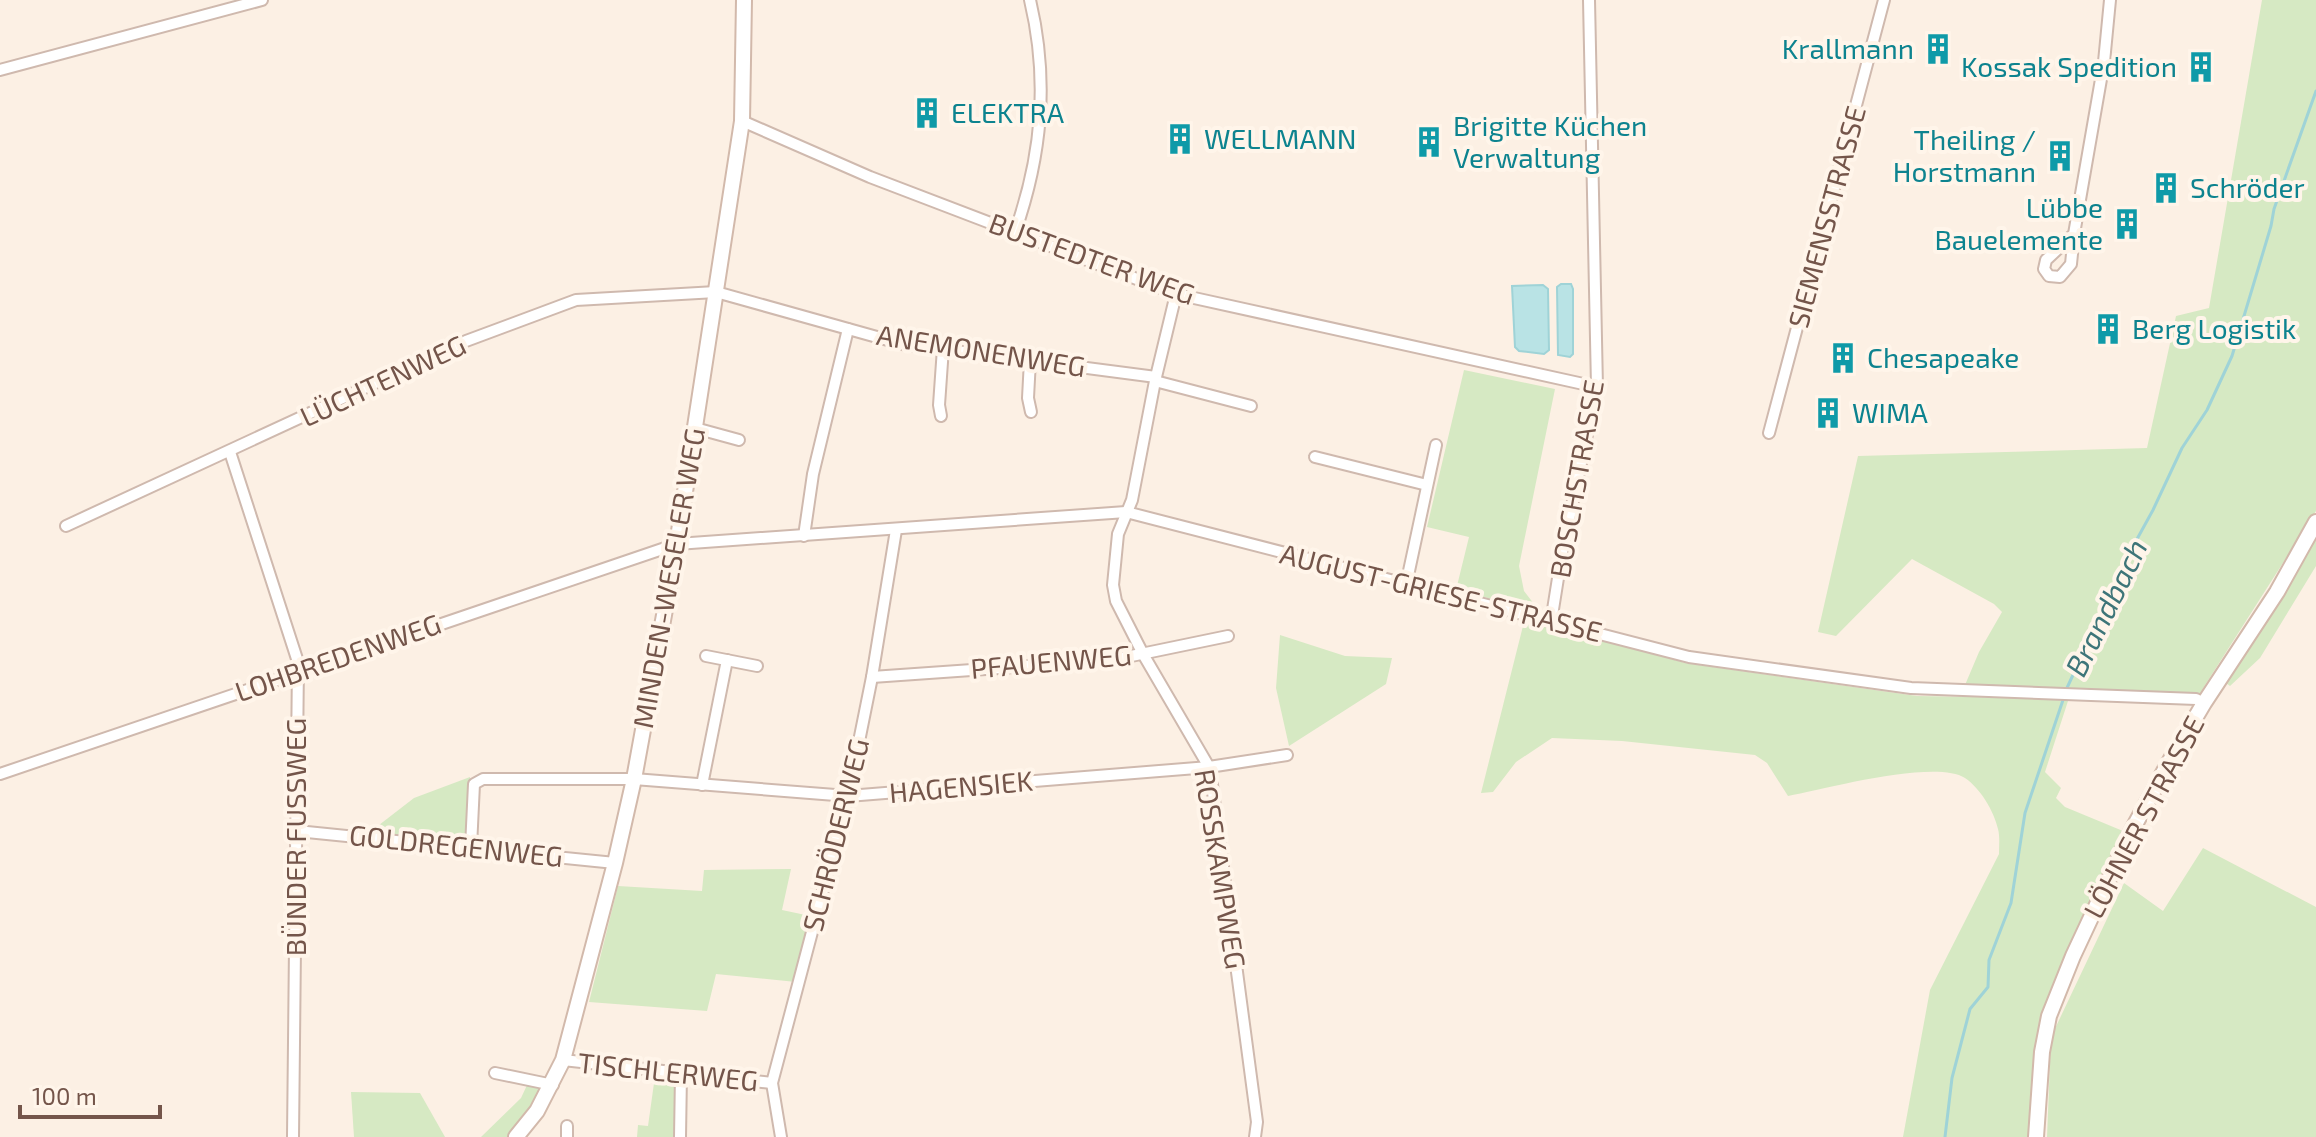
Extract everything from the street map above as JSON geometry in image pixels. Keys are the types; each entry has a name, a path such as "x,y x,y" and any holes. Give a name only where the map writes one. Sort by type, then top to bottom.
{"street":[{"path":"0,70 262,0"},
{"name":"MINDEN-WESELER WEG","path":"516,1137 553,1085 563,1060 634,779 677,544 742,121 744,0"},
{"path":"1015,232 1031,188 1040,111 1041,68 1030,0"},
{"name":"BOSCHSTRASSE","path":"1551,622 1562,553 1597,387 1589,0"},
{"name":"SIEMENSSTRASSE","path":"1769,433 1884,0"},
{"path":"2074,234 2104,62 2110,0"},
{"name":"BUSTEDTER WEG","path":"742,121 870,177 1176,294 1597,387"},
{"name":"ANEMONENWEG","path":"716,292 902,344 1156,379 1251,406"},
{"name":"LÜCHTENWEG","path":"66,526 466,341 576,300 716,292"},
{"name":"ROSSKAMPWEG","path":"1176,294 1132,500 1118,534 1113,585 1116,601 1143,654 1209,767 1257,1122 1255,1137"},
{"path":"804,536 813,474 848,329"},
{"path":"941,416 943,348"},
{"path":"1030,360 1028,398 1031,412"},
{"path":"695,428 739,440"},
{"path":"1406,585 1436,445"},
{"name":"BÜNDER FUSSWEG","path":"230,452 298,662 293,1137"},
{"path":"1315,457 1427,485"},
{"name":"AUGUST-GRIESE-STRASSE","path":"677,544 1126,512 1689,657 1911,688 2196,699 2204,703"},
{"name":"LÖHNER STRASSE","path":"2036,1137 2042,1052 2049,1016 2131,832 2204,703 2277,592 2316,522"},
{"name":"SCHRÖDERWEG","path":"781,1137 772,1083 848,796 872,677 896,530"},
{"name":"LOHBREDENWEG","path":"0,774 677,544"},
{"name":"PFAUENWEG","path":"872,677 1112,660 1228,636"},
{"path":"706,656 757,666"},
{"path":"702,785 727,660"},
{"name":"HAGENSIEK","path":"471,847 474,784 483,779 634,779 848,796 1209,767 1287,755"},
{"name":"GOLDREGENWEG","path":"297,831 615,863"},
{"name":"TISCHLERWEG","path":"563,1060 772,1083"},
{"path":"495,1073 553,1085"},
{"path":"680,1137 681,1074"}],"green space":[{"path":"2262,0 2316,0 2316,511 2200,693 1965,685 1979,652 2002,612 1994,604 1912,559 1836,636 1818,632 1858,456 2147,448 2176,316 2209,308"},
{"path":"1464,370 1555,389 1519,566 1524,591 1534,604 1532,609 1456,590 1469,537 1427,527"},
{"path":"2316,533 2316,566 2260,658 2230,686 2226,683 2280,598"},
{"path":"1524,622 1578,632 1685,663 1917,696 2068,701 2045,772 2061,788 2056,798 2065,807 2123,831 2040,1028 2031,1137 1903,1137 1930,990 1999,854 1996,822 1986,800 1976,788 1965,778 1930,772 1879,777 1788,796 1767,763 1755,755 1622,741 1552,738 1516,762 1493,792 1481,793"},
{"path":"1280,635 1345,656 1392,658 1386,684 1289,746 1276,688"},
{"path":"470,777 469,834 465,840 460,842 370,832 414,798"},
{"path":"2203,848 2316,907 2316,1137 2047,1137 2051,1037 2124,883 2163,911"},
{"path":"791,869 782,910 815,917 796,982 716,974 707,1011 589,1002 618,886 702,891 704,870"},
{"path":"655,1076 669,1079 675,1086 674,1137 637,1137 638,1125 648,1126"},
{"path":"528,1083 546,1087 518,1127 508,1137 481,1137 521,1098"},
{"path":"351,1092 420,1093 445,1137 354,1137"}],"water":[{"path":"1571,284 1573,289 1573,354 1570,357 1558,355 1557,287"},
{"path":"1543,285 1548,289 1549,350 1544,354 1519,351 1515,347 1512,286"}],"waterway":[{"name":"Brandbach","path":"2066,690 2131,550 2182,448 2207,410 2232,356 2274,209 2316,91"},
{"name":"Brandbach","path":"1945,1137 1952,1078 1970,1009 1988,987 1989,960 2011,903 2025,813 2064,697"}],"place":[{"name":"Krallmann","path":"1938,49"},
{"name":"Kossak Spedition","path":"2201,67"},
{"name":"ELEKTRA","path":"927,113"},
{"name":"WELLMANN","path":"1180,139"},
{"name":"Brigitte Küchen Verwaltung","path":"1429,142"},
{"name":"Theiling / Horstmann","path":"2060,156"},
{"name":"Schröder","path":"2166,188"},
{"name":"Lübbe Bauelemente","path":"2127,224"},
{"name":"Berg Logistik","path":"2108,329"},
{"name":"Chesapeake","path":"1843,358"},
{"name":"WIMA","path":"1828,413"}]}
